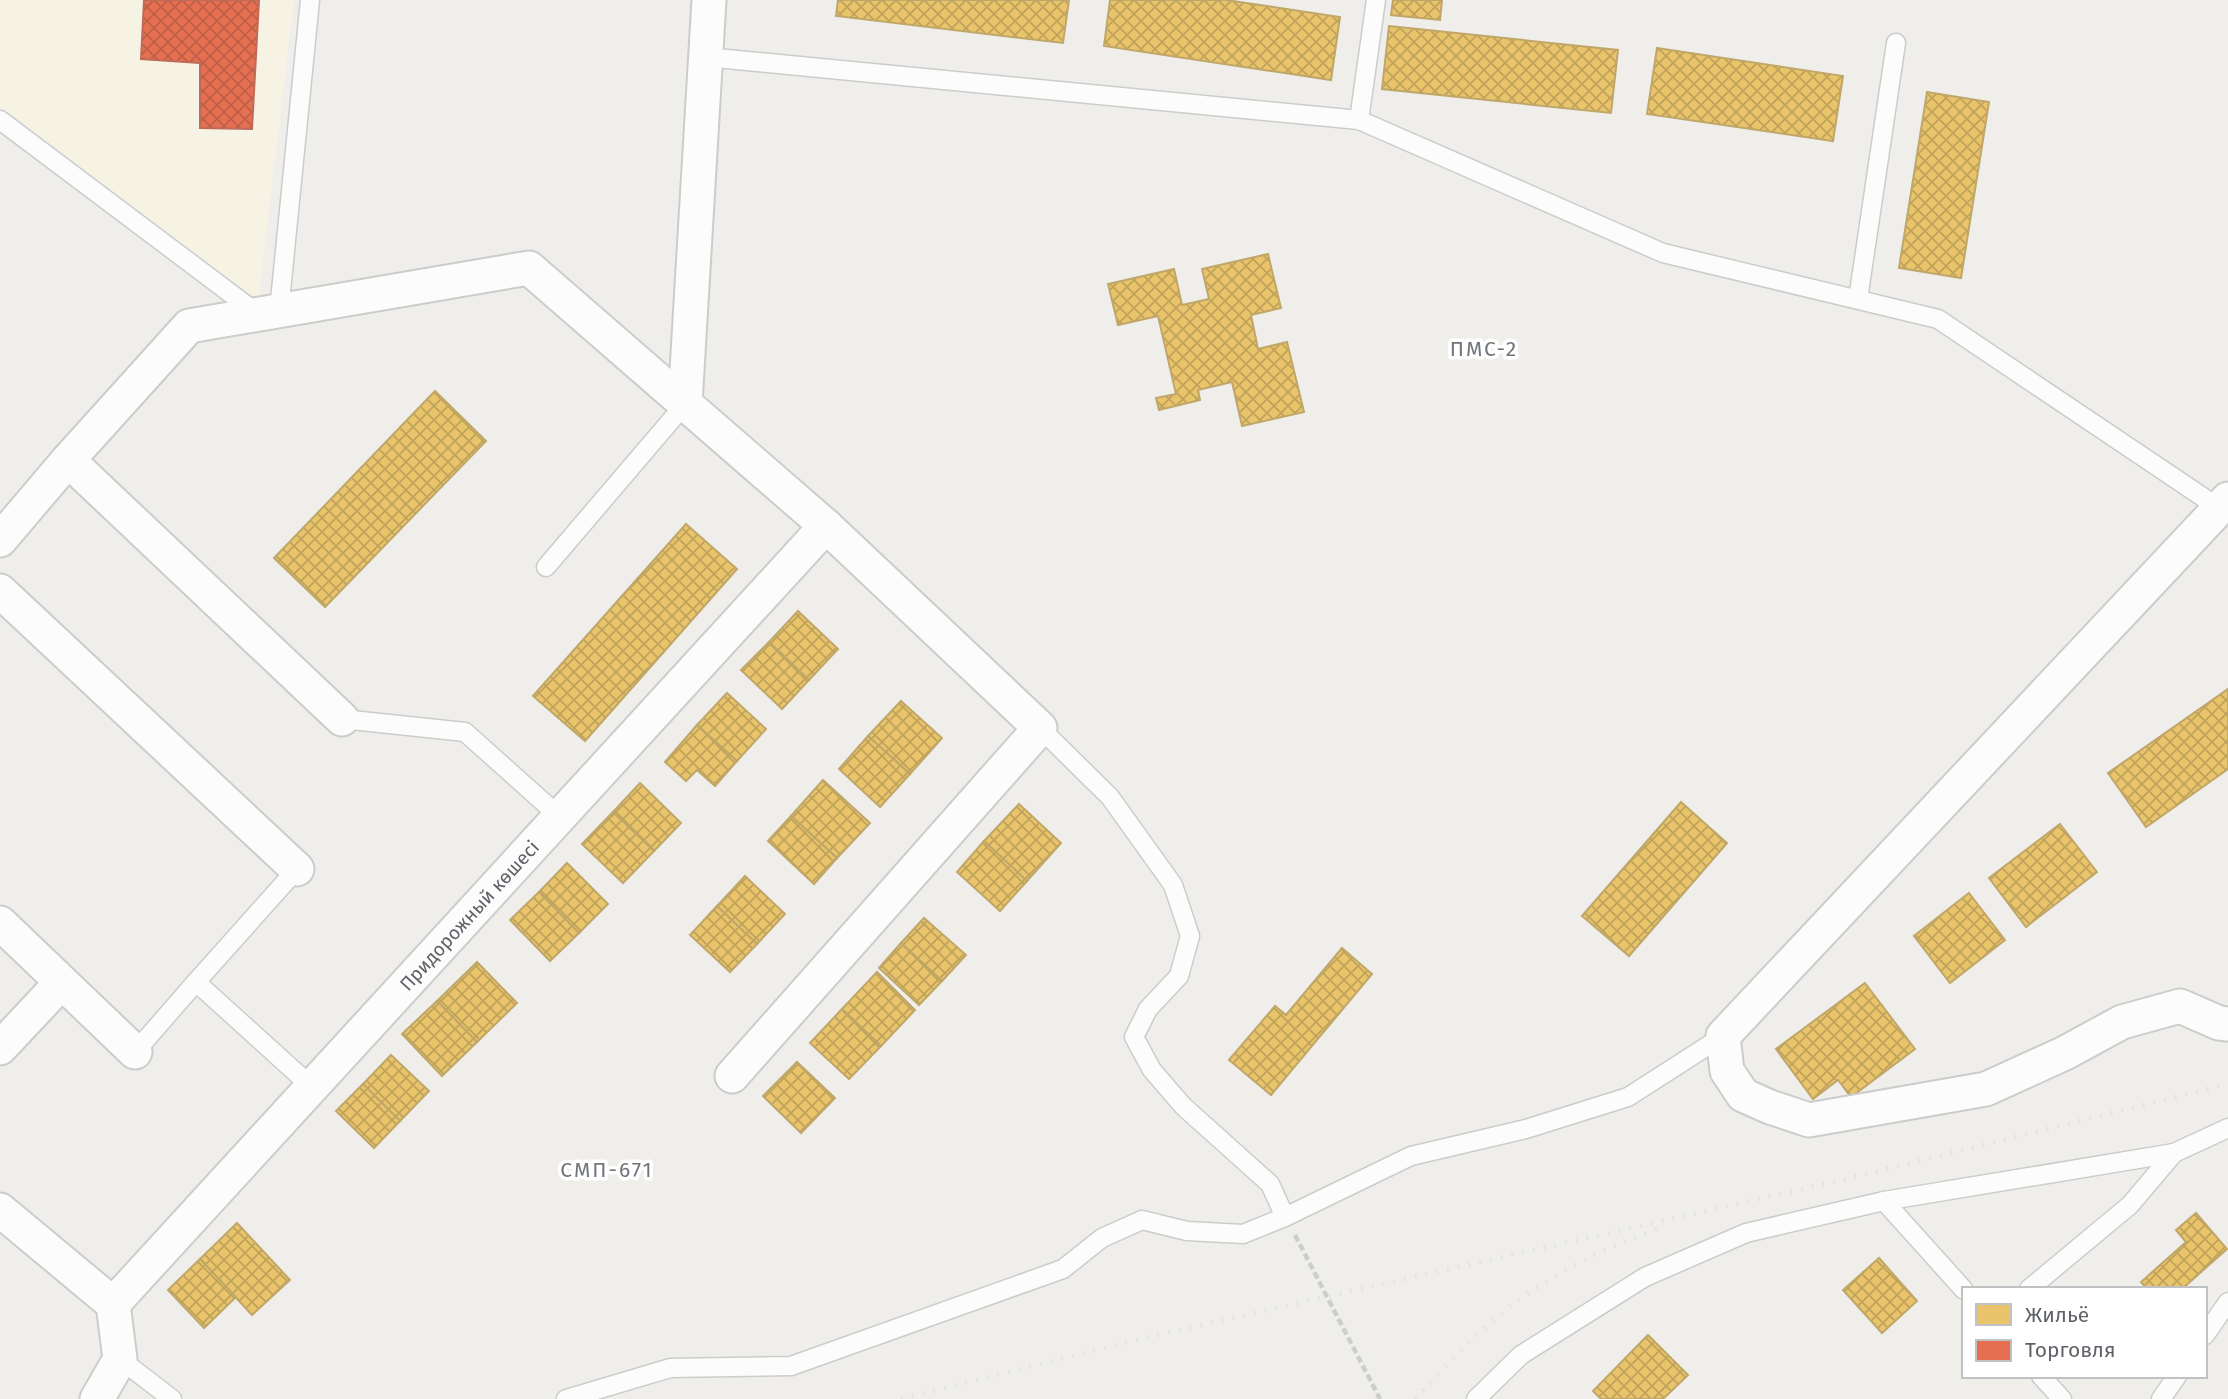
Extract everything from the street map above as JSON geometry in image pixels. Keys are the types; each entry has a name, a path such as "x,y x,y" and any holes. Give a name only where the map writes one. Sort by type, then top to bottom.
{"street":[{"path":"685,404 709,0"},
{"path":"0,540 189,326 529,268 826,526 1040,728 732,1076"},
{"path":"68,460 342,719"},
{"path":"2224,504 1724,1036 1727,1071 1743,1095 1809,1120 1986,1089 2065,1053 2122,1022 2180,1006 2219,1023 2228,1024"},
{"name":"Придорожный көшесі","path":"113,1304 826,526"},
{"path":"0,591 297,869"},
{"path":"0,923 135,1052"},
{"path":"0,1048 61,983"},
{"path":"0,1210 113,1304 120,1359 97,1399"}],"lane":[{"path":"0,120 269,312 310,0"},
{"path":"1359,120 1376,0"},
{"path":"1858,299 1896,43"},
{"path":"706,57 1359,120 1663,253 1938,318 2224,504"},
{"path":"547,567 685,404"},
{"path":"342,719 465,732 560,817"},
{"path":"1040,728 1110,796 1173,885 1190,936 1179,976 1148,1009 1134,1037 1152,1070 1184,1106 1270,1184 1285,1217"},
{"path":"135,1052 297,869"},
{"path":"196,982 312,1087"},
{"path":"566,1399 670,1368 792,1366 1063,1269 1102,1238 1142,1220 1186,1231 1243,1234 1285,1217 1411,1156 1526,1129 1628,1097 1724,1036"},
{"path":"1476,1399 1521,1355 1645,1277 1746,1233 1884,1201 2174,1153 2228,1128"},
{"path":"2031,1287 2130,1205 2174,1153"},
{"path":"1884,1201 1962,1288"},
{"path":"2207,1332 2228,1302"},
{"path":"120,1359 172,1399"},
{"path":"2043,1378 2062,1399"},
{"path":"2161,1399 2176,1378"}],"path":[{"path":"1285,1217 1357,1350 1380,1399"}],"shaded area":[{"path":"0,0 294,0 258,302 0,107"}],"building: Жильё":[{"path":"838,0 1069,0 1063,43 836,16"},
{"path":"1110,0 1226,0 1340,17 1331,80 1104,46"},
{"path":"1393,0 1442,0 1440,20 1391,15"},
{"path":"1389,26 1618,50 1611,113 1382,89"},
{"path":"1657,48 1843,76 1833,141 1647,114"},
{"path":"1927,92 1989,102 1961,278 1899,268"},
{"path":"1268,254 1281,308 1251,315 1258,349 1287,342 1304,412 1242,426 1232,382 1198,390 1200,400 1159,410 1156,398 1176,394 1158,316 1118,325 1108,284 1174,269 1182,305 1209,299 1202,269"},
{"path":"435,391 486,441 325,607 274,558"},
{"path":"686,524 737,569 585,741 533,696"},
{"path":"798,611 838,649 809,680 769,642"},
{"path":"769,642 809,680 782,709 741,670"},
{"path":"2228,689 2228,769 2146,827 2108,773"},
{"path":"727,693 766,729 737,761 697,725"},
{"path":"901,701 942,738 910,774 868,736"},
{"path":"697,725 737,761 715,786 697,770 686,781 665,762"},
{"path":"868,736 910,774 880,807 839,769"},
{"path":"823,780 870,823 837,858 791,816"},
{"path":"640,783 681,823 654,851 613,812"},
{"path":"1681,802 1727,843 1629,956 1582,916"},
{"path":"1019,804 1061,843 1027,881 984,841"},
{"path":"613,812 654,851 623,883 582,844"},
{"path":"791,816 837,858 814,884 768,841"},
{"path":"2060,824 2097,872 2026,927 1989,878"},
{"path":"984,841 1027,881 1000,911 957,872"},
{"path":"567,863 608,904 579,933 539,892"},
{"path":"745,876 785,914 757,944 717,906"},
{"path":"539,892 579,933 550,961 510,920"},
{"path":"1969,893 2005,940 1950,983 1914,936"},
{"path":"717,906 757,944 730,972 690,935"},
{"path":"924,918 966,955 942,981 901,943"},
{"path":"901,943 942,981 919,1005 879,968"},
{"path":"1342,948 1372,974 1271,1095 1229,1060 1275,1006 1286,1015"},
{"path":"477,962 517,1003 477,1042 437,1001"},
{"path":"877,972 915,1010 881,1046 842,1009"},
{"path":"1865,983 1915,1049 1851,1097 1838,1080 1813,1099 1776,1049"},
{"path":"437,1001 477,1042 442,1076 402,1034"},
{"path":"842,1009 881,1046 849,1079 810,1043"},
{"path":"391,1055 429,1091 400,1121 363,1084"},
{"path":"797,1062 835,1098 801,1133 763,1096"},
{"path":"363,1084 400,1121 374,1148 336,1111"},
{"path":"2196,1213 2227,1249 2184,1287 2145,1287 2141,1282 2186,1242 2176,1230"},
{"path":"237,1223 290,1280 252,1315 200,1259"},
{"path":"1879,1258 1917,1301 1882,1333 1843,1290"},
{"path":"200,1259 236,1297 204,1328 168,1290"},
{"path":"1648,1335 1688,1375 1663,1399 1601,1399 1593,1391"}],"building: Торговля":[{"path":"144,0 259,0 252,129 200,128 200,63 141,59"}],"railway":[{"path":"901,1399 1144,1338 1834,1182 2228,1084"},
{"path":"1415,1399 1476,1336 1532,1290 1585,1260 1660,1228"}],"district":[{"name":"ПМС-2","path":"1484,349"},
{"name":"СМП-671","path":"607,1170"}]}
